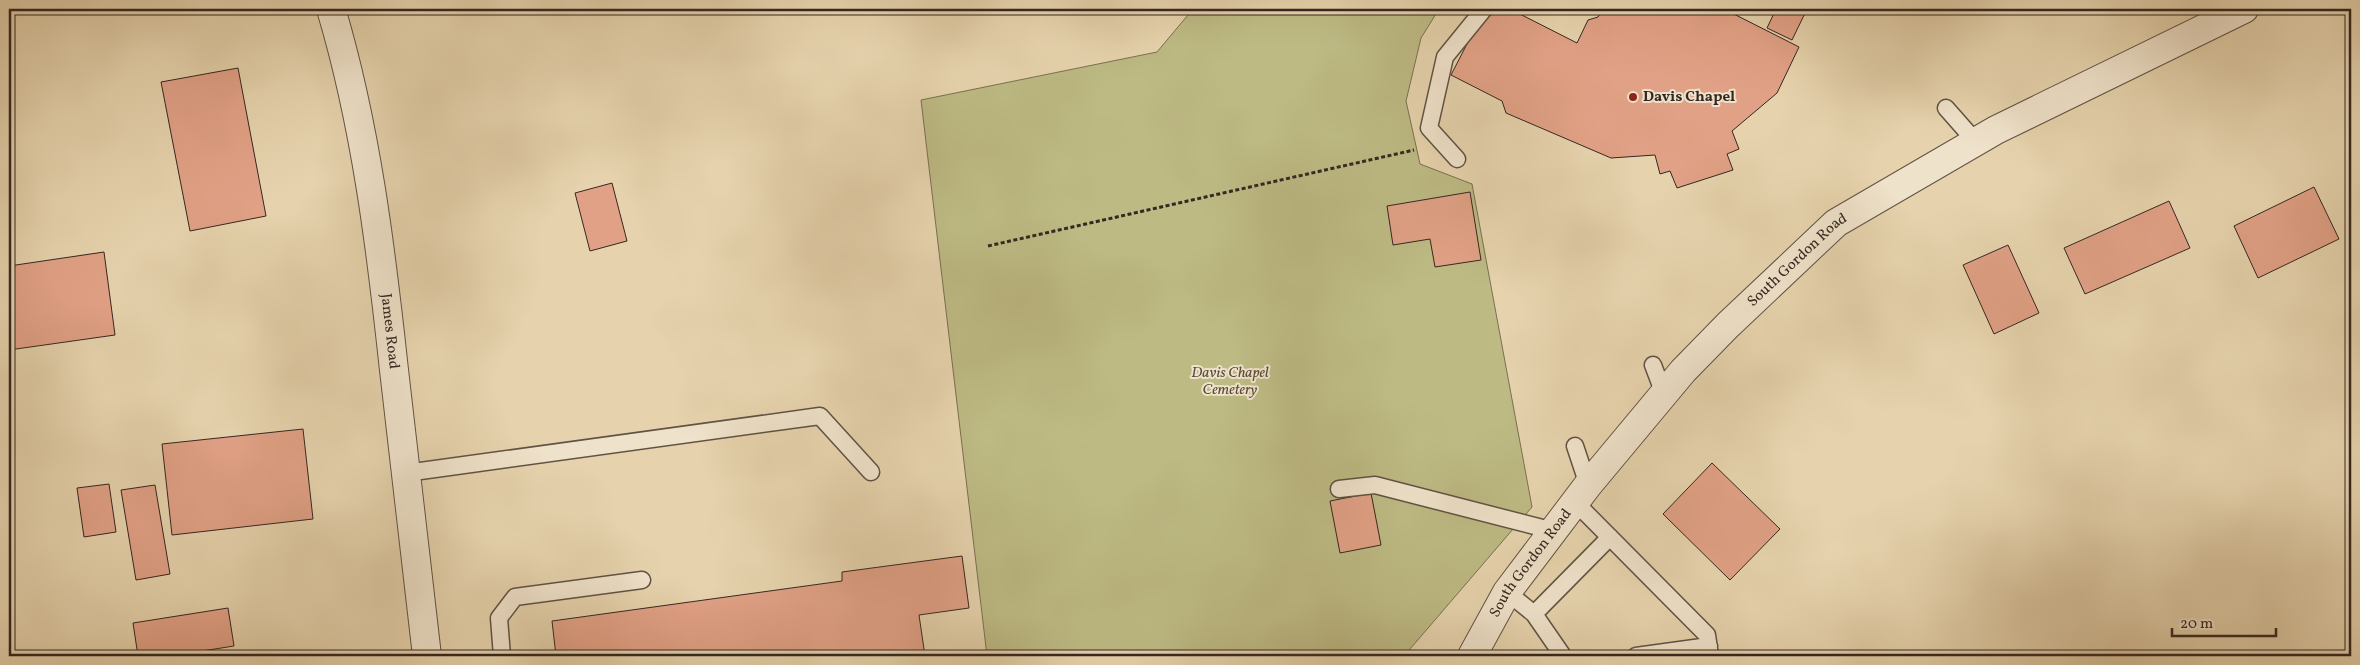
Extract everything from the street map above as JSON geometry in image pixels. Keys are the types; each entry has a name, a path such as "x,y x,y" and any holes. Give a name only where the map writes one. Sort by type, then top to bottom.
{"street":[{"name":"James Road","path":"331,9 347,62 370,188 388,312 427,656"},
{"name":"South Gordon Road","path":"1472,656 1507,592 1582,494 1664,394 1728,325 1836,223 1996,130 2244,9"}],"lane":[{"path":"1457,160 1429,128 1445,57 1484,9"},
{"path":"1946,108 1976,142"},
{"path":"1653,365 1664,394"},
{"path":"406,473 820,416 871,472"},
{"path":"1575,446 1582,494 1610,537 1708,635 1709,651 1636,656"},
{"path":"1339,489 1375,485 1554,531"},
{"path":"1534,614 1610,537"},
{"path":"502,656 499,618 515,597 642,580"},
{"path":"1507,592 1534,614 1563,656"}],"path":[{"path":"988,246 1444,144"}],"green space":[{"name":"Davis Chapel Cemetery","path":"1193,9 1439,9 1421,38 1406,101 1420,164 1472,184 1532,507 1404,656 987,656 921,100 1157,52"}],"building":[{"name":"Davis Chapel","path":"1485,9 1510,9 1577,43 1588,20 1598,17 1603,9 1724,9 1799,47 1777,93 1732,131 1739,149 1727,154 1733,170 1677,188 1670,171 1660,174 1655,155 1611,158 1506,113 1502,101 1451,75"},
{"path":"1776,9 1807,9 1792,40 1767,28"},
{"path":"238,68 266,216 190,231 161,82"},
{"path":"612,183 627,241 590,251 575,193"},
{"path":"2314,187 2339,239 2258,278 2234,226"},
{"path":"1470,192 1481,260 1435,267 1430,239 1393,245 1387,206"},
{"path":"2169,201 2190,248 2085,294 2064,248"},
{"path":"2008,245 2039,313 1994,334 1963,265"},
{"path":"104,252 115,335 9,350 9,266"},
{"path":"303,429 313,519 172,535 162,444"},
{"path":"1712,463 1780,529 1730,580 1663,514"},
{"path":"109,484 116,532 84,537 77,488"},
{"path":"155,485 170,574 136,580 121,490"},
{"path":"1371,493 1381,545 1340,553 1330,501"},
{"path":"962,556 969,608 919,615 925,656 556,656 552,621 842,581 842,572"},
{"path":"228,608 234,646 170,656 138,656 133,623"}],"place":[{"name":"Davis Chapel","path":"1633,97"}]}
